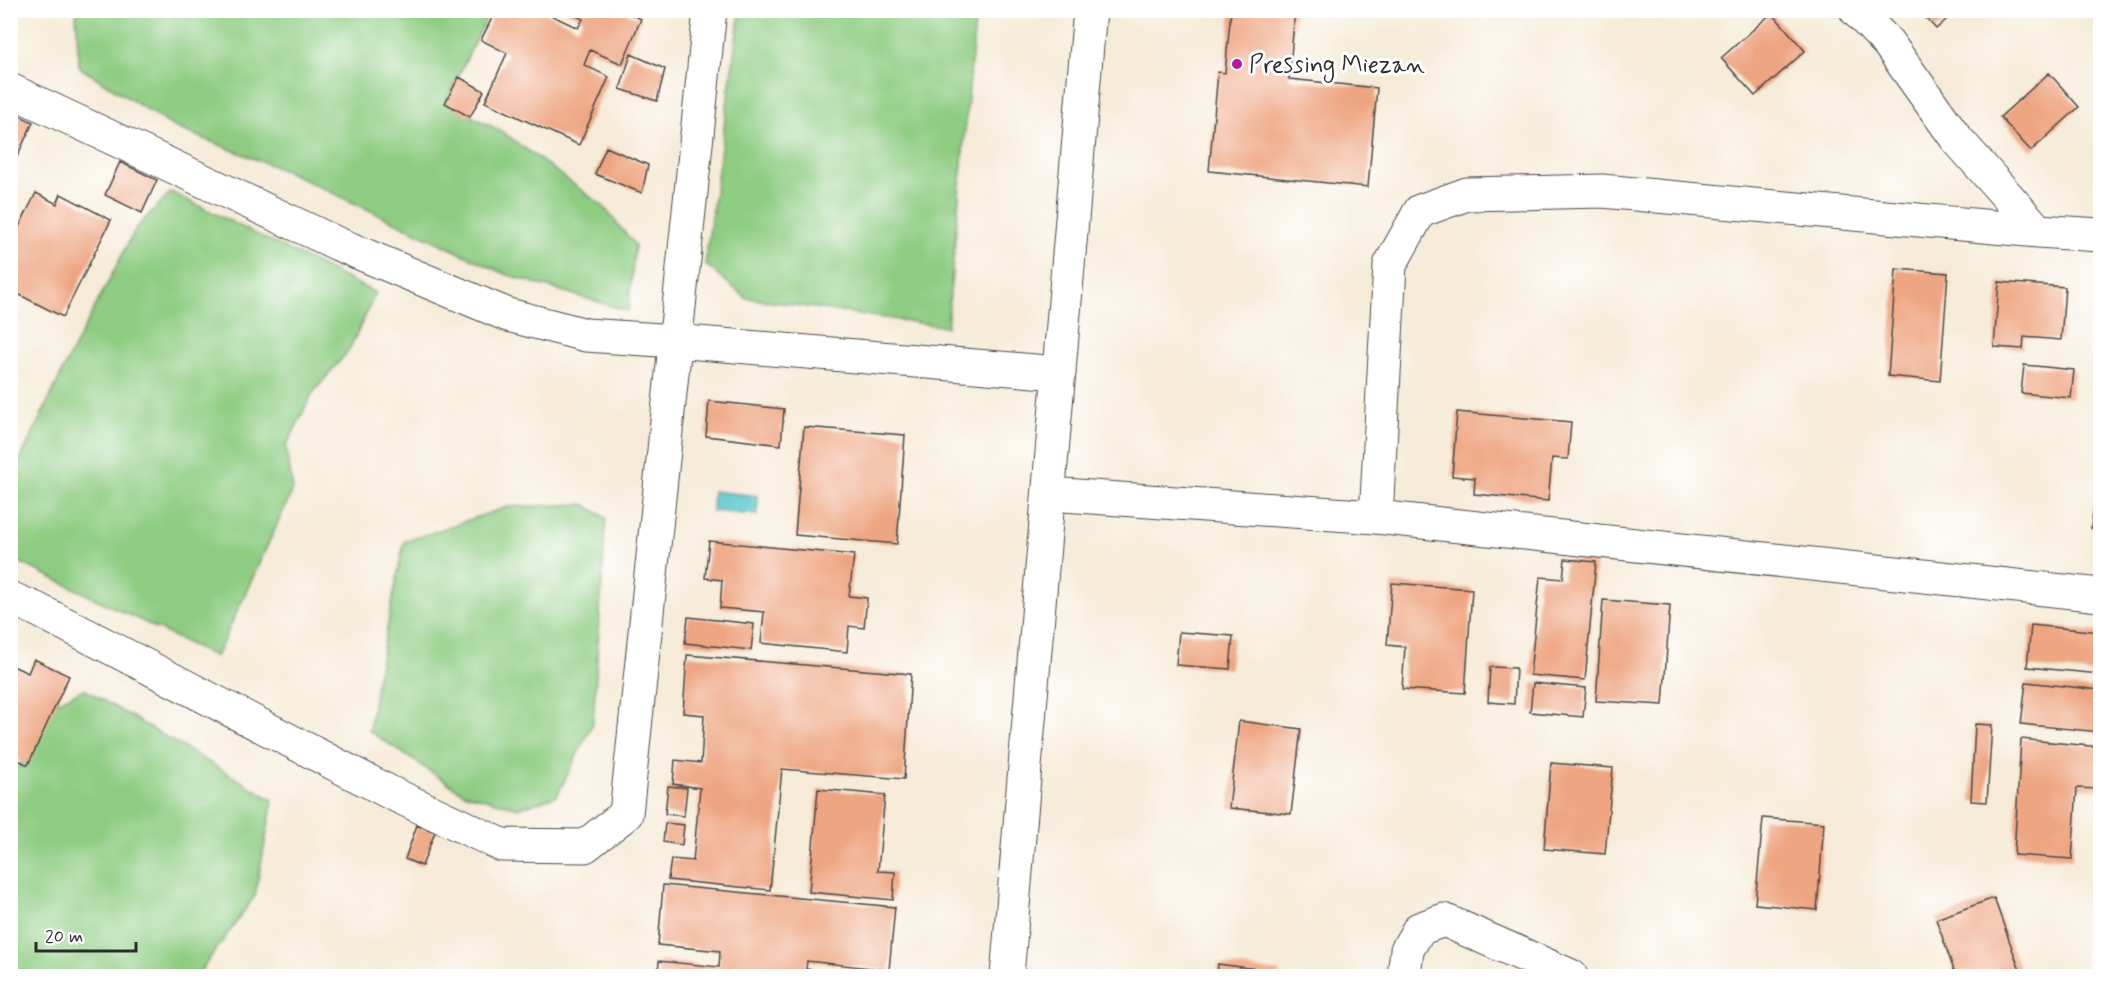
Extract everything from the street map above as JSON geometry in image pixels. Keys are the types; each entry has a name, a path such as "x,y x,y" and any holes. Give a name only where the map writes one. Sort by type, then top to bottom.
{"street":[{"path":"10,598 36,609 389,792 502,845 585,846 626,814 710,10"},
{"path":"1007,976 1090,10"},
{"path":"1856,10 1888,43 1956,138 2038,231"},
{"path":"10,90 338,244 508,315 586,335 1059,374"},
{"path":"1376,517 1390,265 1420,211 1467,194 1602,191 2100,235"},
{"path":"1049,494 1376,517 2100,595"},
{"path":"1404,976 1407,950 1419,929 1444,920 1571,976"}],"green space":[{"path":"78,10 490,11 445,103 501,131 603,206 635,245 628,311 505,274 288,172 174,127 79,67 76,16"},
{"path":"967,10 975,21 947,327 746,298 705,264 740,11"},
{"path":"171,192 376,293 349,350 312,394 286,447 293,490 216,657 11,558 11,479 69,357 136,228"},
{"path":"584,504 606,518 593,723 557,796 519,808 463,793 369,731 404,542 507,507"},
{"path":"84,689 273,800 255,896 197,976 11,976 11,781 52,704"}],"water":[{"path":"713,491 758,496 757,515 712,511"}],"building":[{"path":"496,10 540,10 578,28 583,19 563,10 621,10 641,19 622,64 590,50 584,65 609,77 579,145 485,102 507,53 481,40"},
{"path":"1231,10 1295,10 1289,79 1377,88 1368,187 1209,171 1218,72 1225,73"},
{"path":"1919,10 1957,10 1936,29"},
{"path":"1772,13 1805,51 1755,96 1721,58"},
{"path":"631,54 665,69 657,101 620,89"},
{"path":"2049,73 2079,107 2031,151 2000,117"},
{"path":"459,77 484,91 470,117 445,103"},
{"path":"10,111 33,122 10,172"},
{"path":"606,147 648,165 642,193 595,174"},
{"path":"120,162 157,180 142,213 105,195"},
{"path":"36,193 57,204 61,194 111,220 63,317 10,290 10,245"},
{"path":"1896,269 1948,273 1940,381 1888,376"},
{"path":"1999,282 2065,287 2061,340 2024,337 2023,349 1994,347"},
{"path":"2024,365 2074,370 2071,398 2021,393"},
{"path":"709,401 784,409 781,445 706,436"},
{"path":"1457,412 1571,422 1568,459 1552,458 1548,501 1474,494 1475,478 1452,476"},
{"path":"804,427 905,435 897,544 795,535"},
{"path":"2100,469 2100,529 2091,528"},
{"path":"709,541 854,555 849,596 867,598 864,628 849,626 847,652 761,643 764,612 720,608 722,580 705,578"},
{"path":"1565,559 1596,562 1585,680 1530,675 1540,577 1563,579"},
{"path":"1392,583 1472,589 1465,693 1402,689 1405,647 1387,645"},
{"path":"1603,600 1670,605 1663,705 1596,701"},
{"path":"688,617 754,624 751,650 685,643"},
{"path":"2031,625 2100,632 2100,674 2027,667"},
{"path":"1179,632 1233,636 1230,669 1176,665"},
{"path":"687,655 911,674 904,779 782,769 770,890 668,880 671,859 693,861 700,788 673,784 675,760 701,763 704,715 683,713"},
{"path":"34,659 69,676 28,765 10,756 10,671 13,666 28,673"},
{"path":"1490,667 1516,668 1514,704 1488,702"},
{"path":"2026,682 2100,690 2100,732 2021,724"},
{"path":"1533,683 1586,688 1583,717 1530,712"},
{"path":"1239,721 1301,729 1291,814 1229,808"},
{"path":"1975,724 1992,725 1987,802 1971,801"},
{"path":"2021,739 2100,747 2099,789 2077,788 2072,859 2014,855"},
{"path":"1551,763 1613,768 1605,854 1544,849"},
{"path":"668,786 687,788 684,816 665,814"},
{"path":"818,789 885,795 878,871 895,872 893,900 809,892"},
{"path":"1763,818 1824,823 1817,910 1755,904"},
{"path":"665,823 684,825 682,845 663,842"},
{"path":"417,825 435,832 422,866 405,859"},
{"path":"663,885 895,907 889,970 807,961 806,969 861,976 658,976 659,961 719,967 720,951 658,945"},
{"path":"1994,898 2022,976 1956,976 1936,919"},
{"path":"1218,964 1280,972 1279,976 1217,976"}],"place":[{"name":"Pressing Miezan","path":"1237,64"}]}
